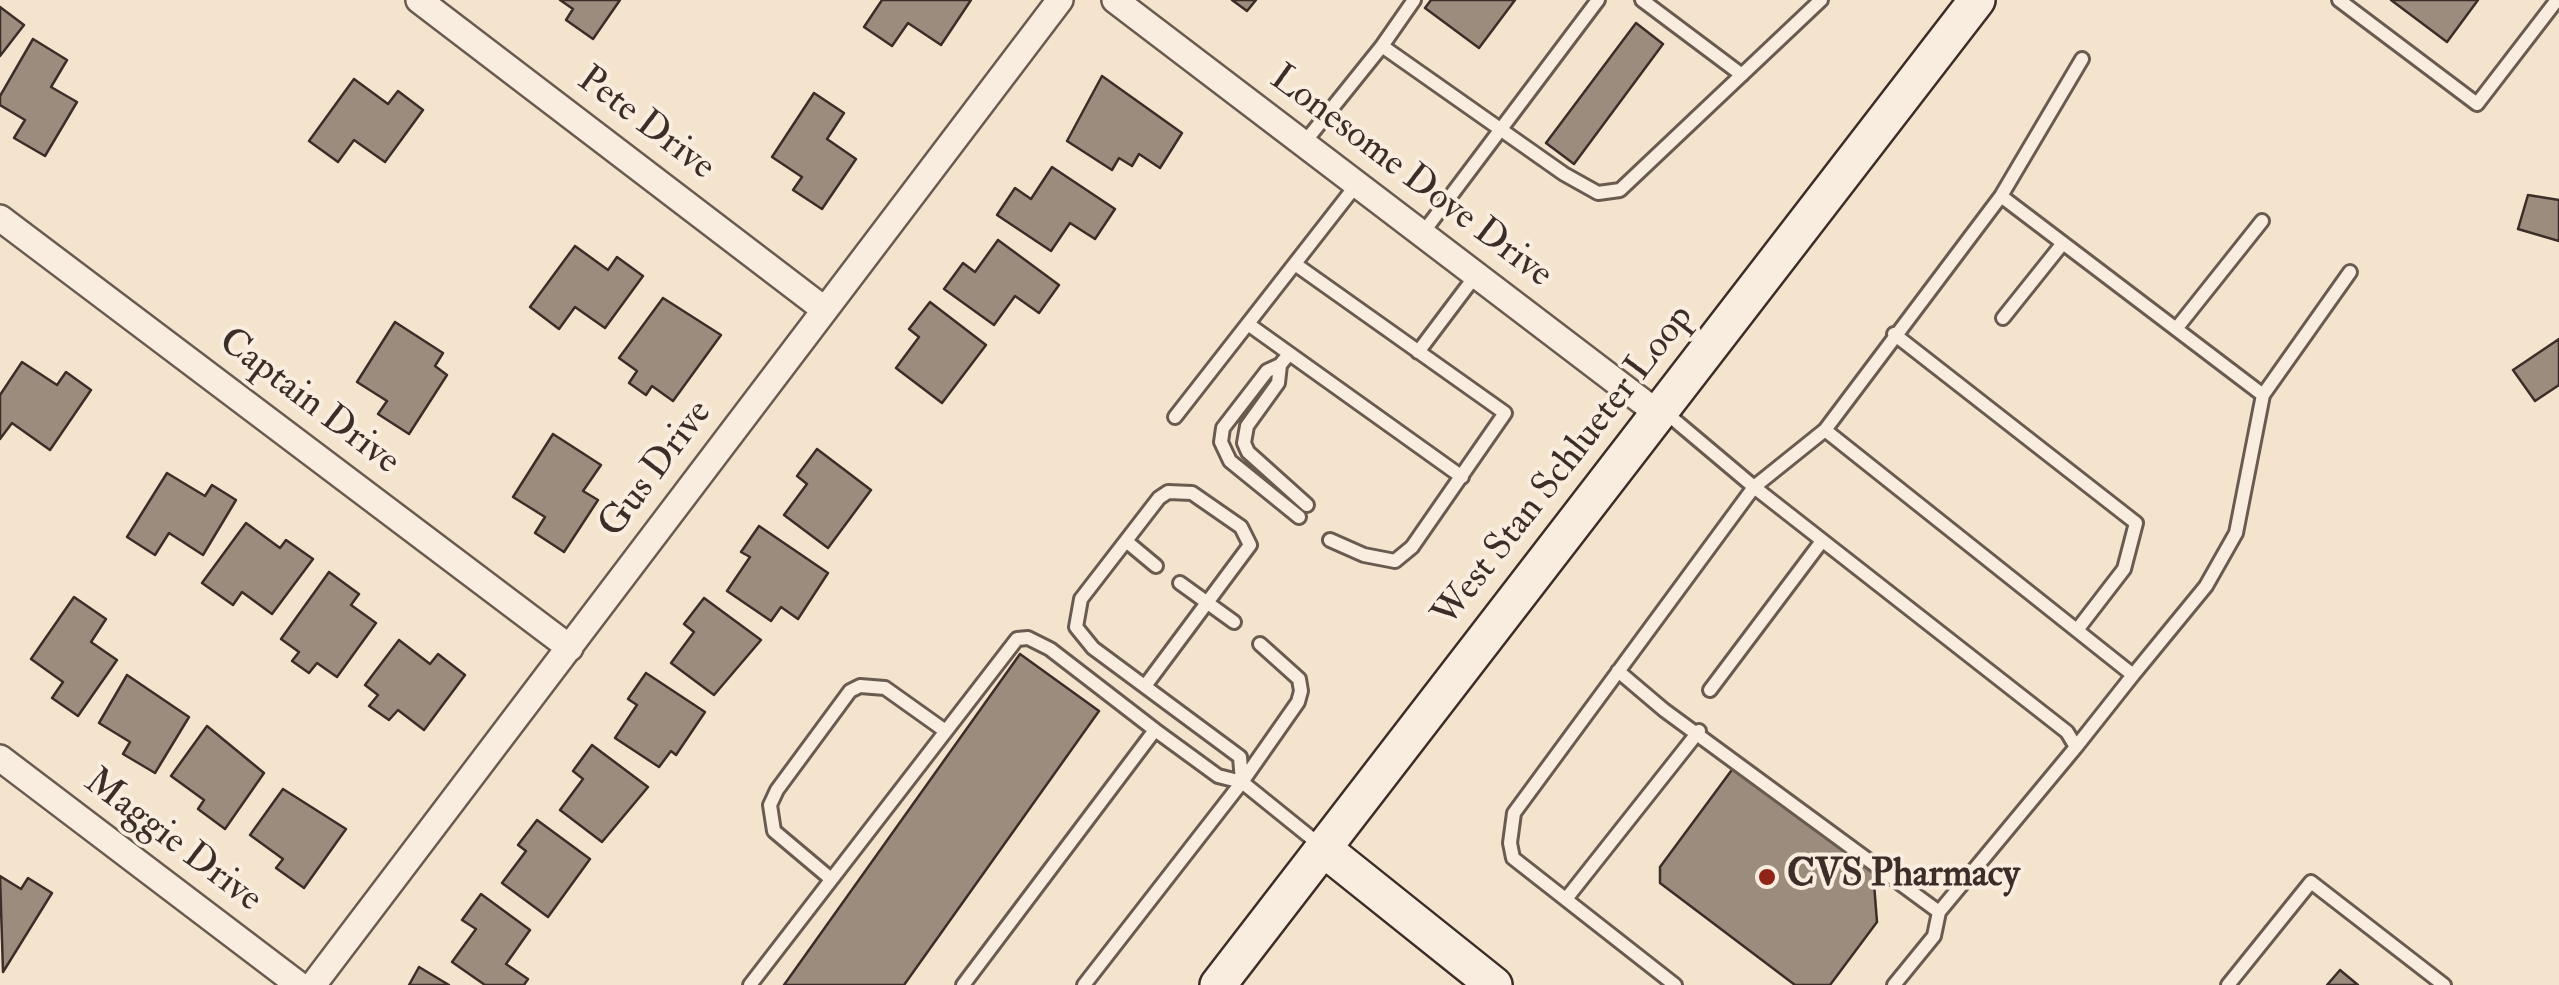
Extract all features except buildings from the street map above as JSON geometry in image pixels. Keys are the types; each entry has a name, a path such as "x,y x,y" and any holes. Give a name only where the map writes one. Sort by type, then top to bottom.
{"main road":[{"name":"West Stan Schlueter Loop","path":"1218,985 1977,0"},
{"path":"1324,848 1494,985"}],"street":[{"name":"Pete Drive","path":"419,0 825,310"},
{"name":"Gus Drive","path":"312,985 1060,0"},
{"name":"Lonesome Dove Drive","path":"1116,0 1661,412"},
{"name":"Captain Drive","path":"0,218 570,648"},
{"name":"Maggie Drive","path":"0,758 299,985"}],"lane":[{"path":"1304,144 1414,0"},
{"path":"1422,234 1598,0"},
{"path":"1642,0 1742,75"},
{"path":"1382,46 1598,192 1620,190 1821,0"},
{"path":"2339,0 2477,104 2557,0"},
{"path":"1675,985 1514,858 1510,826 1618,670 1754,487 1825,430 2001,196 2082,59"},
{"path":"1175,417 1357,184"},
{"path":"2001,196 2263,395"},
{"path":"2176,329 2262,221"},
{"path":"2004,318 2063,243"},
{"path":"1294,264 1505,414 1412,547 1395,561 1356,552 1335,536"},
{"path":"1894,985 1934,936 1939,912 2206,586 2236,532 2263,395 2350,272"},
{"path":"1418,352 1476,275"},
{"path":"1248,324 1284,359 1462,477"},
{"path":"1894,334 2136,523 2124,569 2077,630"},
{"path":"1284,359 1278,383 1247,426 1244,442 1248,452 1303,511 1230,460 1221,442 1222,428 1267,370 1284,359"},
{"path":"1661,412 2067,732 2076,747"},
{"path":"1825,430 2133,675"},
{"path":"1145,686 1250,545 1240,526 1192,493 1168,492 1082,599 1076,627 1093,648 1240,758 1242,782"},
{"path":"1710,690 1822,540"},
{"path":"1126,542 1156,566"},
{"path":"1180,583 1234,622"},
{"path":"750,985 1017,639 1028,638 1050,648 1218,776 1242,782 1324,848"},
{"path":"1084,985 1242,782 1301,692 1299,680 1260,644"},
{"path":"1618,670 1664,710 1699,731 1939,912"},
{"path":"831,879 774,831 770,805 850,692 860,686 885,688 944,730"},
{"path":"963,985 1155,730"},
{"path":"1566,899 1699,731"},
{"path":"2228,985 2311,882 2444,985"}],"place":[{"name":"CVS Pharmacy","path":"1767,877"}]}
